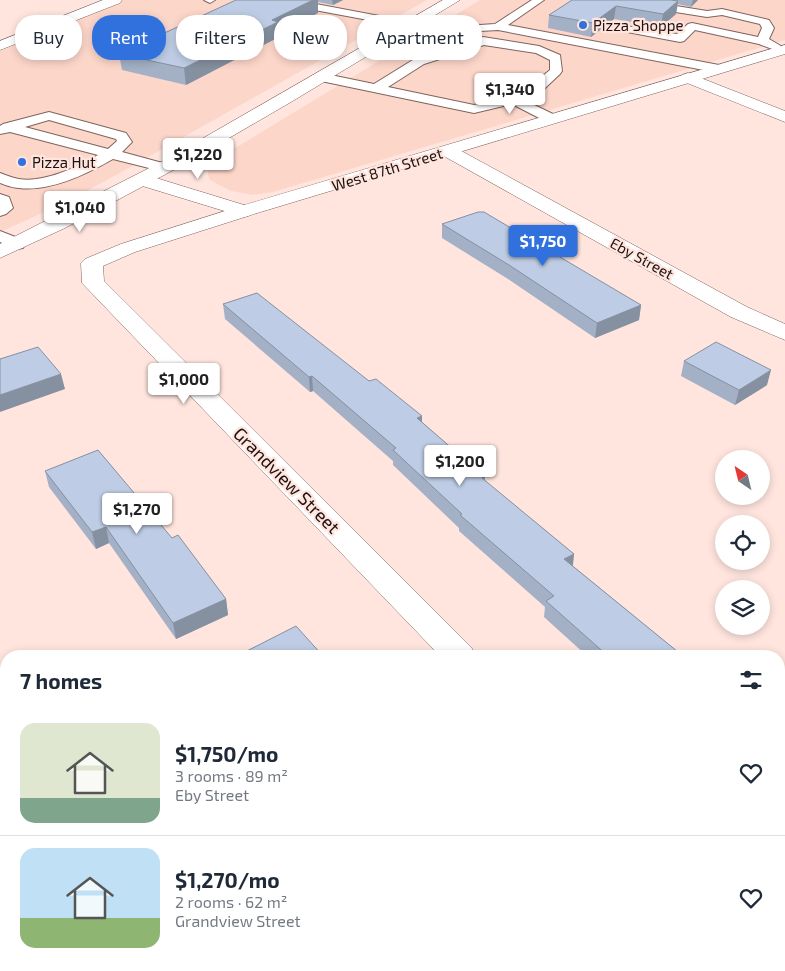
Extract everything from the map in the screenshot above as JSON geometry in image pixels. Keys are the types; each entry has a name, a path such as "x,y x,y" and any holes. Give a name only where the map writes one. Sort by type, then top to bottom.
{"street":[{"path":"78,15 115,0"},
{"path":"428,15 453,0"},
{"path":"10,29 15,31"},
{"path":"0,46 15,40"},
{"name":"West 87th Street","path":"244,211 784,49"},
{"path":"6,244 55,226 143,180 357,56"},
{"path":"688,78 785,117"},
{"name":"Eby Street","path":"448,151 739,312 785,332"},
{"path":"143,180 244,211"},
{"name":"Grandview Street","path":"244,211 128,248 92,263 93,283 454,650"}],"lane":[{"path":"277,0 372,15"},
{"path":"498,27 539,0"},
{"path":"619,0 707,14 722,12 766,22 768,28 762,41"},
{"path":"719,0 722,12"},
{"path":"626,29 680,38 692,26 762,41 784,49"},
{"path":"482,28 498,27 719,68"},
{"path":"482,37 483,41"},
{"path":"321,77 474,109 514,100 539,86 556,71 556,58 539,50 483,41 420,61 376,88"},
{"path":"514,100 552,119"},
{"path":"0,178 20,184 55,180 86,168 112,154 125,142 121,136 49,116 4,129"},
{"path":"4,129 165,168"},
{"path":"0,198 3,200 5,208 0,211"}],"shaded area":[{"path":"124,0 427,0 400,15 357,15 357,39 347,45 347,15 274,15 274,60 320,60 118,174 60,205 0,232 0,51 15,45 15,60 82,60 82,17"},
{"path":"480,0 785,0 785,40 273,192 253,195 231,191 210,180 208,166 212,162 381,60 482,60 482,15 455,15"}],"building":[{"path":"236,0 313,0 282,15 274,15 272,20 274,24 264,29 264,15 204,15"},
{"path":"572,0 678,1 663,14 616,6 593,23 549,15"},
{"path":"176,28 176,60 200,60 184,68 147,60 166,60 166,32"},
{"path":"478,212 484,212 641,305 597,323 509,265 442,224"},
{"path":"257,293 369,381 376,379 422,416 417,418 485,477 482,478 574,554 564,559 676,650 601,650 546,601 554,596 460,515 462,514 393,450 396,448 312,376 309,377 223,304"},
{"path":"716,342 771,370 739,390 684,361"},
{"path":"38,347 61,374 0,395 0,359"},
{"path":"98,450 172,538 178,535 226,599 173,623 106,527 92,532 45,471"},
{"path":"296,626 318,650 249,650"}],"place":[{"name":"Pizza Shoppe","path":"583,25"},
{"name":"Pizza Hut","path":"22,162"}]}
